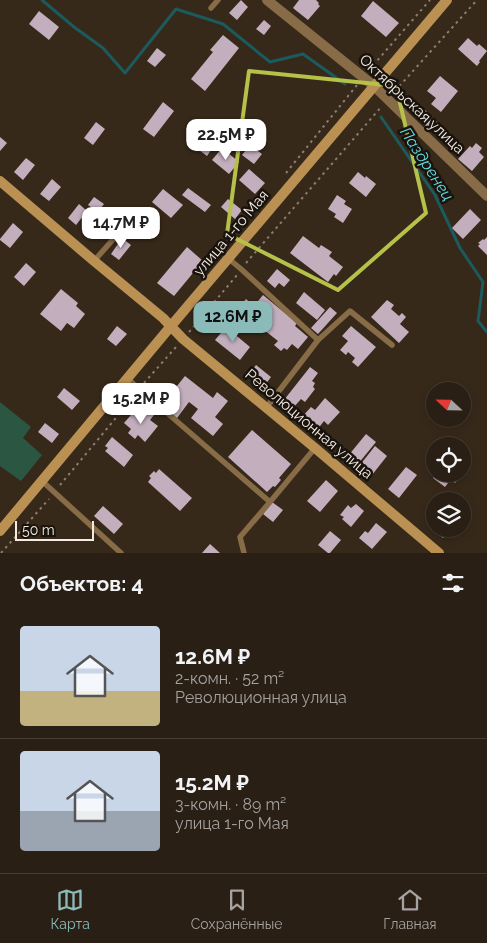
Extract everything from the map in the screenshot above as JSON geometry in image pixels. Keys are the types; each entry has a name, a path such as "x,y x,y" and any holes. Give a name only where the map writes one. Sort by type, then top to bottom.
{"main road":[{"name":"улица 1-го Мая","path":"0,531 447,0"},
{"name":"Революционная улица","path":"0,181 164,318 184,339 439,553"}],"street":[{"name":"Октябрьская улица","path":"267,0 374,86 487,196"}],"lane":[{"path":"211,8 218,0"},
{"path":"94,261 140,210"},
{"path":"229,259 318,340"},
{"path":"266,408 318,340 350,311 392,345"},
{"path":"128,379 270,502"},
{"path":"244,553 240,538 315,448"},
{"path":"42,481 121,553"}],"highlighted area":[{"path":"249,71 396,86 426,213 338,290 227,234"}],"green space":[{"path":"0,402 31,427 23,438 42,455 21,481 0,466"}],"building":[{"path":"241,0 248,7 237,20 229,13"},
{"path":"299,0 316,0 319,3 320,6 308,20 293,8"},
{"path":"373,1 399,23 386,37 361,16"},
{"path":"39,11 59,27 49,40 29,24"},
{"path":"264,20 271,26 264,35 256,29"},
{"path":"223,35 239,48 205,91 191,79 213,52 210,50"},
{"path":"468,38 477,46 479,44 487,51 477,66 458,49"},
{"path":"157,48 166,55 155,67 147,61"},
{"path":"440,76 458,91 441,112 431,104 436,98 427,91"},
{"path":"163,102 174,111 154,137 143,129"},
{"path":"420,105 437,122 429,129 413,113"},
{"path":"96,122 105,129 93,145 84,138"},
{"path":"0,137 7,143 0,151"},
{"path":"201,139 213,147 207,156 195,147"},
{"path":"476,143 482,148 479,152 484,157 472,171 458,159 470,146 472,148"},
{"path":"250,145 262,154 254,164 242,155"},
{"path":"222,148 239,162 229,174 212,160"},
{"path":"26,158 35,165 23,180 14,172"},
{"path":"249,169 265,183 255,194 239,180"},
{"path":"358,172 376,184 366,197 349,183"},
{"path":"52,179 61,187 49,201 40,194"},
{"path":"188,188 211,205 205,212 182,195"},
{"path":"163,189 183,205 171,218 152,202"},
{"path":"337,195 346,201 344,204 352,209 343,223 334,217 336,214 328,209"},
{"path":"94,197 104,204 98,212 88,205"},
{"path":"228,199 242,210 235,219 221,207"},
{"path":"79,204 87,211 76,225 68,218"},
{"path":"470,209 481,220 463,239 452,228"},
{"path":"13,223 23,232 10,248 0,239"},
{"path":"303,236 319,248 321,245 332,252 329,256 343,267 328,282 290,253"},
{"path":"487,237 487,255 478,246 480,244 478,243"},
{"path":"122,238 131,245 119,260 111,254"},
{"path":"187,247 203,261 174,296 157,283"},
{"path":"26,263 36,272 24,286 14,277"},
{"path":"277,269 290,280 284,287 279,283 275,288 267,281"},
{"path":"61,289 78,303 76,306 85,314 74,328 67,323 61,331 40,314"},
{"path":"304,292 325,310 317,320 296,303"},
{"path":"263,295 297,323 295,326 308,337 298,349 292,344 287,350 284,348 281,351 274,345 278,341 254,322 252,325 235,312 246,299 254,306"},
{"path":"387,300 394,305 391,309 399,316 402,313 406,317 400,324 409,332 399,343 371,317"},
{"path":"330,307 337,313 318,334 311,328"},
{"path":"117,326 127,334 116,346 107,339"},
{"path":"351,326 376,347 358,367 352,362 355,358 348,352 346,355 340,350 348,341 342,336"},
{"path":"226,327 250,347 240,360 215,340"},
{"path":"256,365 271,377 265,385 250,373"},
{"path":"310,367 318,373 312,381 315,383 313,387 315,389 305,402 301,399 293,408 284,400"},
{"path":"185,376 213,398 217,392 228,401 215,417 223,424 213,436 191,418 198,409 189,402 177,418 161,406"},
{"path":"64,388 80,401 72,410 57,397"},
{"path":"325,398 340,412 328,425 324,421 317,430 302,417 311,407 315,410"},
{"path":"137,408 144,415 148,410 154,415 150,420 158,426 145,442 138,435 135,439 128,433 131,429 124,423"},
{"path":"45,423 59,434 52,443 38,432"},
{"path":"252,430 291,464 279,478 281,480 275,487 273,486 267,492 228,457"},
{"path":"366,434 376,442 358,464 348,456"},
{"path":"112,437 133,455 124,467 105,451 108,448 105,446"},
{"path":"375,446 387,456 372,475 360,465"},
{"path":"406,467 417,475 399,498 388,489"},
{"path":"159,469 192,498 180,511 148,482 151,478 149,476 154,471 156,473"},
{"path":"326,480 338,491 320,512 307,501"},
{"path":"438,482 449,482 445,487"},
{"path":"272,502 283,510 273,522 263,514"},
{"path":"356,504 364,511 351,527 342,519 344,517 340,515 348,505 351,508"},
{"path":"103,506 123,524 114,534 94,516"},
{"path":"376,523 387,532 372,549 359,538 365,531 368,533"},
{"path":"330,531 341,540 328,553 318,545"},
{"path":"210,544 220,553 202,553"}],"waterway":[{"name":"Паздренец","path":"42,0 103,48 125,73 176,9 223,24 270,62 303,54 345,84"},
{"name":"Паздренец","path":"381,117 435,195 460,248 483,282 478,321 487,332"}]}
